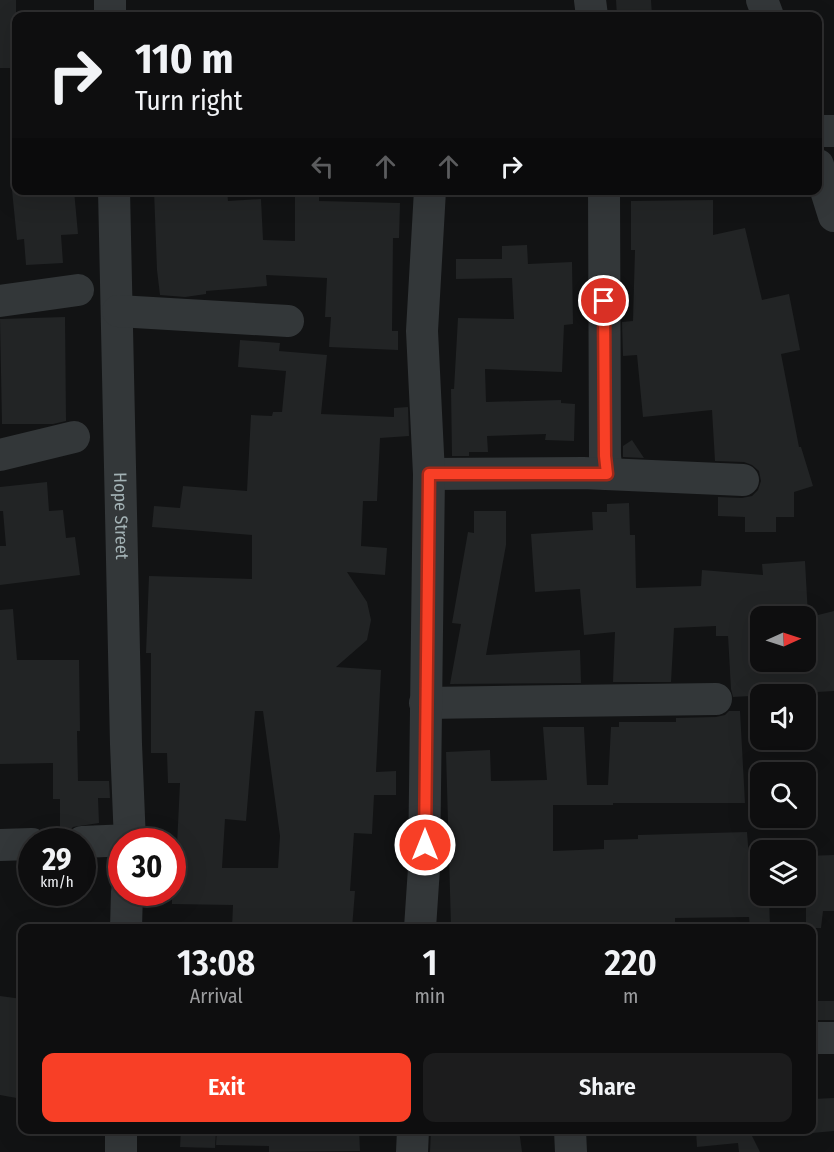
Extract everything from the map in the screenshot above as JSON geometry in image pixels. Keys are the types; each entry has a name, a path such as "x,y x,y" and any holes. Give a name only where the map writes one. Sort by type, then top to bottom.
{"street":[{"path":"822,178 834,216"},
{"name":"Hope Street","path":"114,195 129,828"},
{"path":"420,924 424,868 429,474 422,331 430,195"},
{"path":"604,195 605,456 607,474"},
{"path":"0,301 78,290"},
{"path":"118,311 288,321"},
{"path":"0,454 74,437"},
{"path":"429,474 607,474 743,480"},
{"path":"426,704 716,699"},
{"path":"0,845 18,844"},
{"path":"126,924 127,906"},
{"path":"816,1038 834,1038"},
{"path":"121,1134 121,1152"},
{"path":"412,1152 413,1134"},
{"path":"570,1134 571,1152"}],"building":[{"path":"0,0 16,0 16,12 12,12 12,68 0,68"},
{"path":"616,0 651,0 652,12 617,12"},
{"path":"12,195 74,195 78,234 61,235 63,263 26,265 24,239 17,240"},
{"path":"154,195 227,195 228,201 261,199 263,240 295,241 295,195 319,195 319,201 400,203 399,238 393,238 392,331 398,331 398,350 329,347 331,317 325,317 327,278 266,275 267,286 206,291 206,294 185,297 160,295"},
{"path":"713,200 713,235 745,228 762,300 789,294 800,350 781,354 799,447 801,447 813,486 794,492 794,517 776,517 776,532 745,532 745,517 718,516 718,497 752,496 758,490 761,481 759,471 744,462 715,461 712,410 643,417 637,355 623,356 622,322 633,321 635,250 631,250 631,201"},
{"path":"527,245 528,264 572,262 573,324 564,325 562,372 485,369 486,402 561,400 561,403 575,404 574,441 545,440 546,434 487,436 488,452 469,452 469,456 452,456 451,389 454,389 458,318 514,319 512,278 456,279 456,259 502,259 502,246"},
{"path":"65,317 66,421 53,424 2,424 0,319"},
{"path":"240,340 280,343 279,351 327,355 321,414 394,417 394,408 408,407 409,436 380,438 377,501 363,501 361,546 387,548 385,575 347,572 367,602 371,620 367,640 336,667 381,670 376,772 396,771 396,795 374,795 372,834 354,833 350,891 355,891 352,924 232,924 233,905 186,904 186,828 178,828 180,783 168,783 167,753 151,753 151,653 146,653 149,576 252,579 252,535 152,527 154,506 180,508 183,486 247,491 251,415 272,416 273,412 282,412 286,371 238,367","holes":["255,711 263,711 280,836 278,868 222,868 225,819 246,821"]},
{"path":"632,440 644,458 623,457 623,446"},
{"path":"47,482 49,511 63,510 66,538 75,537 80,575 0,585 0,546 6,546 3,511 0,511 0,487"},
{"path":"629,503 630,535 635,535 636,588 701,586 702,570 763,575 762,564 805,561 807,606 750,606 750,672 816,672 816,616 834,611 834,691 816,692 816,684 750,684 750,696 733,697 728,636 716,636 716,626 674,628 671,682 613,682 615,632 584,635 580,589 535,592 531,534 593,530 592,512 607,512 607,504"},
{"path":"474,511 506,511 506,545 486,655 580,650 581,683 450,684 461,624 452,623 468,532 474,533"},
{"path":"13,609 17,660 79,660 78,781 109,781 110,798 98,798 99,823 72,828 60,827 60,799 53,799 53,763 0,764 0,610"},
{"path":"729,711 740,711 745,803 553,805 553,851 604,849 604,840 638,839 638,835 747,832 750,858 750,906 769,906 770,924 750,924 749,917 675,918 675,924 451,924 446,752 490,750 491,781 547,780 543,727 584,727 587,785 608,785 611,727 619,727 619,722 676,722 676,718 725,715"},
{"path":"834,855 834,911 823,911 821,928 816,928 816,924 806,924 806,906 816,906 816,856"},
{"path":"0,996 18,998 18,1098 0,1095"},
{"path":"816,1001 834,1001 834,1020 816,1020"},
{"path":"834,1098 834,1131 816,1133 816,1099"},
{"path":"181,1134 216,1134 215,1148 180,1147"},
{"path":"217,1134 359,1134 360,1151 269,1152 269,1146 216,1145"},
{"path":"431,1134 520,1134 522,1152 430,1152"},
{"path":"696,1134 751,1134 760,1152 739,1152 738,1143 697,1147"}],"route":[{"path":"425,845 429,474 607,474 604,301"}]}
